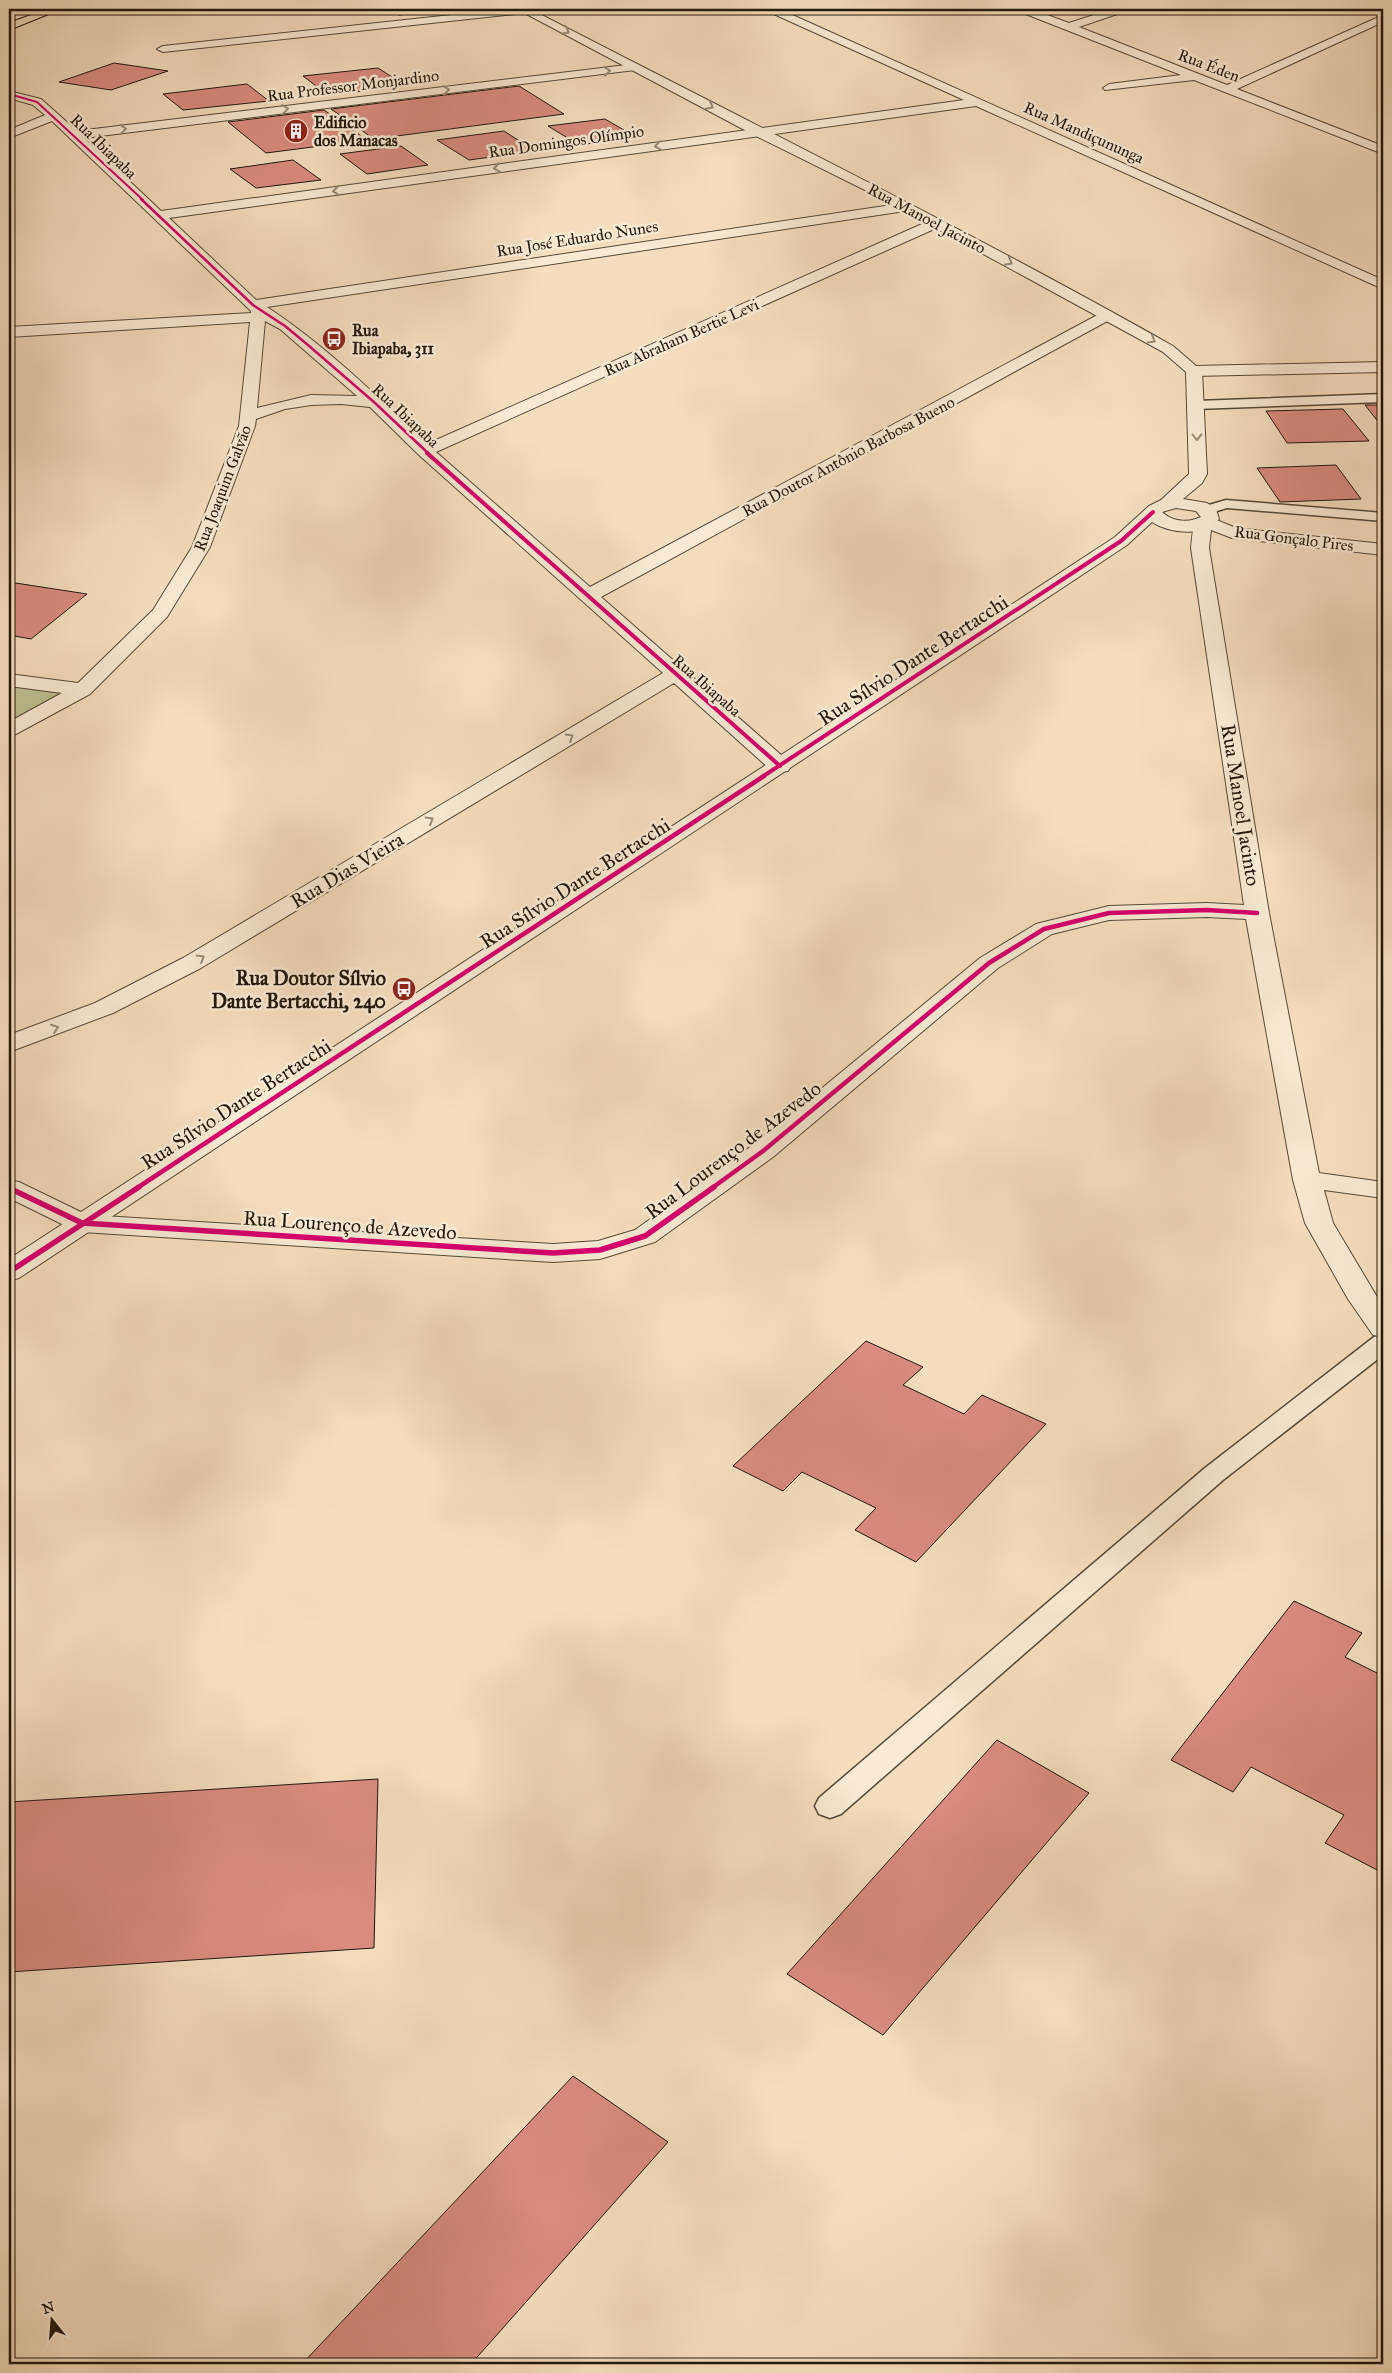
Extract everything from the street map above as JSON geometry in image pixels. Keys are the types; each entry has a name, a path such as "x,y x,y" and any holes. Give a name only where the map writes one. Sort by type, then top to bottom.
{"highway":[{"path":"9,26 56,9"}],"street":[{"path":"163,49 524,9"},
{"name":"Rua Manoel Jacinto","path":"524,9 758,132 880,192 936,224 1108,315 1168,349 1194,371"},
{"name":"Rua Mandiçununga","path":"771,9 1383,284"},
{"name":"Rua Éden","path":"1022,9 1383,150"},
{"path":"1069,27 1122,9"},
{"path":"1227,89 1383,18"},
{"path":"1352,31 1367,36"},
{"name":"Rua Professor Monjardino","path":"75,135 635,67"},
{"path":"1109,88 1195,77 1264,71"},
{"name":"Rua Ibiapaba","path":"9,94 37,102 54,116 260,312 375,403 425,451 780,766"},
{"name":"Rua Domingos Olímpio","path":"159,215 978,102"},
{"path":"9,134 54,116"},
{"name":"Rua José Eduardo Nunes","path":"9,332 260,312 905,207"},
{"name":"Rua Abraham Bertie Levi","path":"425,451 936,224"},
{"name":"Rua Joaquim Galvão","path":"9,730 83,690 160,613 201,548 249,416 260,312"},
{"name":"Rua Doutor Antônio Barbosa Bueno","path":"588,596 1108,315"},
{"path":"1198,521 1165,522 1158,519 1160,508 1177,498 1196,480 1198,474 1194,371 1383,367"},
{"path":"249,416 276,405 309,399 339,398 375,403"},
{"path":"1160,508 1185,503 1198,521"},
{"name":"Rua Sílvio Dante Bertacchi","path":"9,1272 1121,541 1160,508"},
{"name":"Rua Manoel Jacinto","path":"1198,521 1200,548 1257,913 1307,1180 1320,1224 1363,1299 1383,1328"},
{"name":"Rua Sílvio Dante Bertacchi","path":"1121,541 1144,532 1198,521"},
{"name":"Rua Gonçalo Pires","path":"1198,521 1232,533 1383,549"},
{"name":"Rua Dias Vieira","path":"9,1044 104,1008 192,963 675,674"},
{"path":"9,680 83,690"},
{"name":"Rua Lourenço de Azevedo","path":"82,1223 553,1253 600,1250 645,1236 763,1151 989,963 1044,929 1109,913 1207,910 1257,913"},
{"path":"1307,1180 1383,1190"},
{"path":"9,1188 82,1223"}],"lane":[{"path":"1196,405 1383,398"},
{"path":"1198,521 1226,504 1383,517"},
{"path":"830,1806 1214,1474 1383,1343"}],"green space":[{"path":"9,679 80,689 9,728"}],"building":[{"path":"388,9 457,9 399,15"},
{"path":"114,63 168,71 111,90 59,82"},
{"path":"378,68 406,86 328,95 303,76"},
{"path":"247,84 269,101 183,110 163,94"},
{"path":"519,86 564,114 374,139 331,109"},
{"name":"Edificio dos Manacas","path":"324,110 367,140 266,153 228,122"},
{"path":"605,119 636,137 579,145 548,126"},
{"path":"504,131 535,151 469,160 437,140"},
{"path":"401,146 428,165 367,174 340,154"},
{"path":"293,160 321,180 256,188 230,169"},
{"path":"1365,405 1383,405 1383,428"},
{"path":"1343,409 1369,441 1287,443 1266,411"},
{"path":"1336,465 1361,499 1280,502 1257,468"},
{"path":"9,582 87,594 31,639 9,635"},
{"path":"866,1341 923,1367 903,1385 964,1414 982,1395 1046,1424 916,1562 855,1530 876,1508 802,1472 783,1491 733,1466"},
{"path":"1294,1601 1362,1633 1345,1657 1383,1676 1383,1873 1325,1843 1344,1815 1251,1767 1233,1792 1171,1760"},
{"path":"997,1740 1089,1793 883,2035 787,1974"},
{"path":"378,1779 374,1948 9,1972 9,1802"},
{"path":"573,2076 668,2142 471,2364 302,2364"}],"cycle path":[{"path":"9,94 37,102 54,116 253,305 285,326 375,403 425,451 780,766"},
{"path":"9,1272 1121,541 1153,512"},
{"path":"9,1188 82,1223 553,1253 600,1250 645,1236 763,1151 989,963 1044,929 1109,913 1207,910 1257,913"}],"place":[{"name":"Edificio dos Manacas","path":"296,131"},
{"name":"Rua Ibiapaba, 311","path":"334,339"},
{"name":"Rua Doutor Sílvio Dante Bertacchi, 240","path":"404,989"}]}
